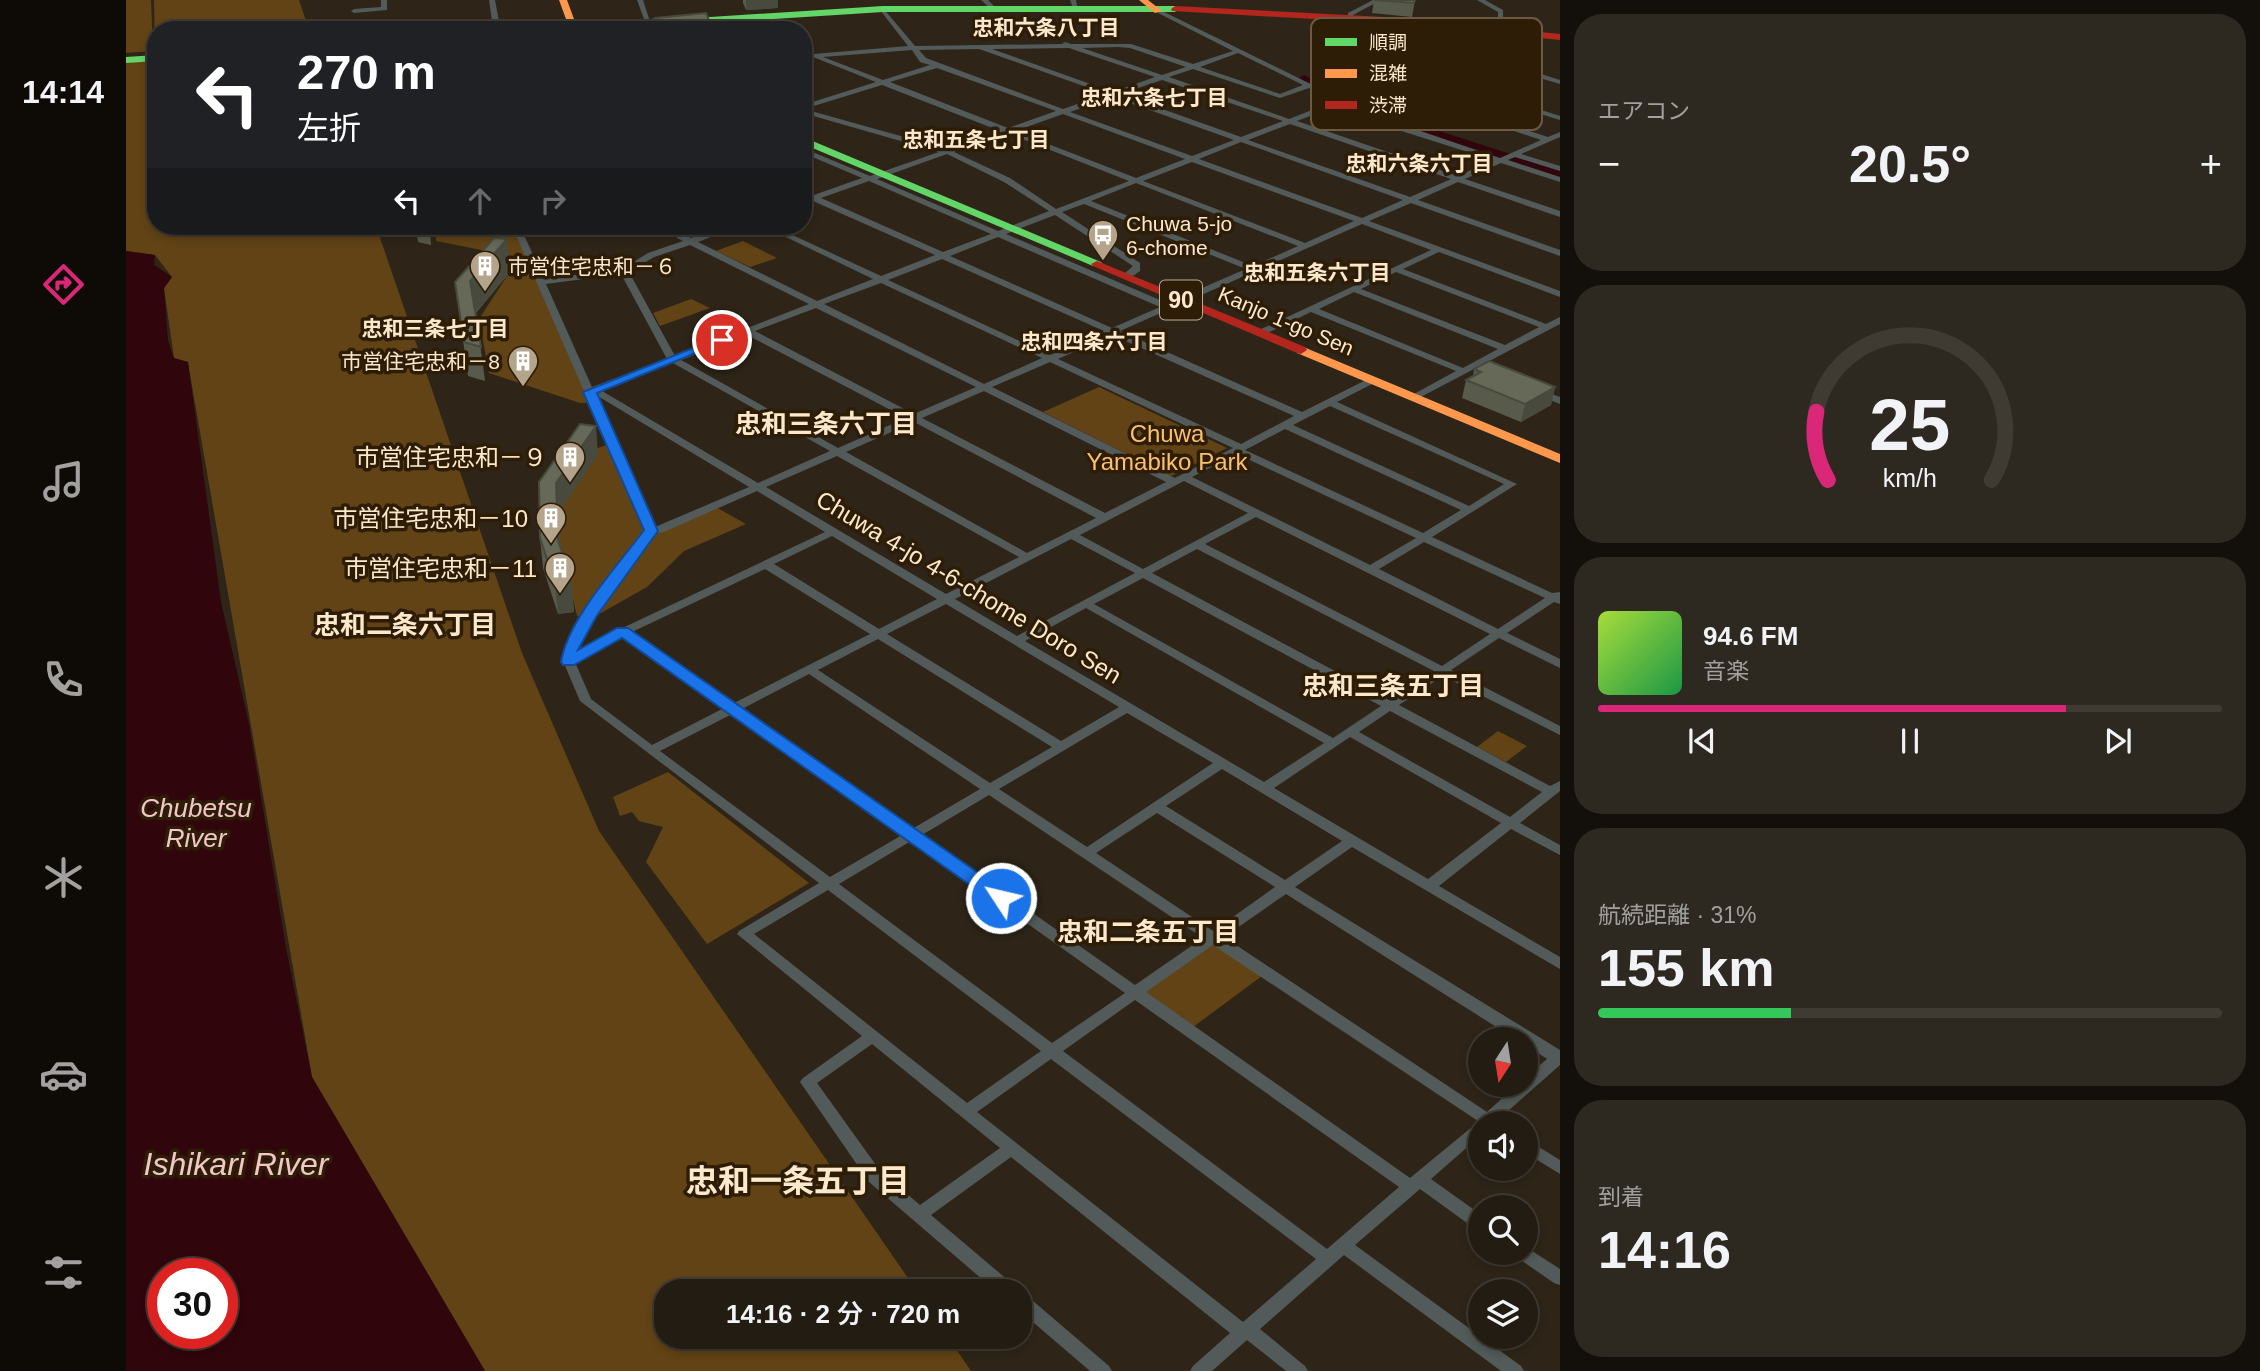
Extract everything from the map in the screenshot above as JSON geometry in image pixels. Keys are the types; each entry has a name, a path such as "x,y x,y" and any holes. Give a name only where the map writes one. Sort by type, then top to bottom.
{"main road":[{"path":"563,0 566,21"},
{"path":"716,21 990,6 1075,5 1151,6 1333,18"},
{"path":"1542,37 1560,39"},
{"path":"126,58 147,57"},
{"name":"Kanjo 1-go Sen","path":"812,144 877,176 1007,231 1127,276 1176,304 1260,333 1560,459"}],"street":[{"path":"354,0 354,21"},
{"path":"354,11 385,9 384,0"},
{"path":"492,0 496,21"},
{"path":"640,0 648,21"},
{"path":"1350,18 1378,0"},
{"path":"1480,0 1501,11 1501,18"},
{"path":"1151,6 1311,87"},
{"path":"884,11 923,60 1560,294"},
{"path":"1306,246 816,56 817,53 913,48 1065,44 1131,46 1280,96 1308,86"},
{"path":"1065,44 1311,129"},
{"path":"977,46 1560,253"},
{"path":"814,198 1238,51"},
{"path":"812,106 938,65"},
{"path":"1542,77 1560,82"},
{"path":"812,112 948,152 1007,180 1137,265 1137,270 1127,276"},
{"path":"1542,112 1560,118"},
{"path":"592,391 1311,113"},
{"path":"1314,130 1560,214"},
{"path":"1421,130 1508,157 1560,169"},
{"path":"1530,130 1555,137"},
{"path":"1007,231 1176,304 1555,137"},
{"path":"812,153 877,176"},
{"path":"1508,157 1560,180"},
{"path":"814,198 1302,416"},
{"path":"1084,201 1254,269"},
{"path":"520,235 592,391 651,531"},
{"path":"678,235 985,387 1179,480 1256,513 1560,664"},
{"path":"541,282 624,271 651,255 708,235"},
{"path":"787,235 1424,537 1558,597"},
{"path":"1260,333 1439,249"},
{"path":"1395,269 1547,327"},
{"path":"624,271 672,359 1028,558"},
{"path":"1354,289 1506,349"},
{"name":"Chuwa 4-jo 4-6-chome Doro Sen","path":"756,487 1176,304"},
{"path":"1311,309 1468,369 1484,371"},
{"path":"1415,397 1560,320"},
{"path":"747,331 1105,518"},
{"path":"652,750 1373,380"},
{"path":"1521,386 1559,400"},
{"path":"592,391 756,487"},
{"path":"1329,402 1512,484 1370,570"},
{"path":"1285,425 1469,510"},
{"path":"756,487 660,530 651,531 571,645 569,662 586,701 1329,1260"},
{"name":"Chuwa 4-jo 4-6-chome Doro Sen","path":"756,487 1560,964"},
{"path":"1016,641 1088,605 1256,513"},
{"path":"569,662 623,631 833,532"},
{"path":"1072,535 1389,706 1555,788 1429,886"},
{"path":"1198,545 1560,731"},
{"path":"765,564 1060,746"},
{"path":"1265,788 1558,597"},
{"path":"1088,605 1332,743"},
{"path":"623,631 1134,992 1415,1183 1468,1216"},
{"path":"809,669 1469,1111"},
{"path":"1128,707 744,933 967,1111 1010,1149 1299,1371"},
{"path":"1350,732 1560,851"},
{"path":"1087,853 1222,763"},
{"path":"1156,806 1559,1057 1500,1111"},
{"path":"967,1111 1352,840"},
{"path":"873,1036 808,1082 875,1177 995,1279"},
{"path":"1199,1371 1468,1139"},
{"path":"920,1214 1010,1149"},
{"path":"1538,1153 1560,1168"},
{"path":"1344,1246 1515,1371"},
{"path":"1538,1263 1560,1278"},
{"path":"1032,1310 1103,1371"}],"green space":[{"path":"126,0 151,0 152,21 147,21 147,51 126,53"},
{"path":"154,0 299,0 306,21 154,21"},
{"path":"147,60 147,235 379,235 522,653 599,831 909,1279 654,1279 654,1349 956,1349 971,1371 485,1371 312,1077 188,363 174,358 164,288 172,277 155,255 126,251 126,61"},
{"path":"436,235 520,235 529,255 518,257 436,241"},
{"path":"743,241 777,258 750,267 716,251"},
{"path":"532,264 595,402 580,403 489,373 479,319 513,267"},
{"path":"691,299 710,308 660,326 653,313"},
{"name":"Chuwa Yamabiko Park","path":"1099,387 1227,448 1171,476 1043,412"},
{"path":"612,443 651,531 714,506 746,524 684,551 647,587 601,613 577,616 554,520 592,450"},
{"path":"1498,731 1527,746 1506,762 1477,747"},
{"path":"668,772 809,883 707,944 646,862 663,827 639,821 632,812 620,816 613,797"},
{"path":"1213,937 1266,973 1189,1030 1134,992"}],"water":[{"name":"Ishikari River","path":"126,251 155,255 154,265 172,277 164,288 168,341 174,358 188,362 221,602 249,724 286,948 312,1077 485,1371 126,1371"}],"building":[{"path":"1374,0 1415,0 1414,3"},
{"path":"706,13 709,21 652,21 655,18"},
{"path":"494,238 507,239 470,281 481,347 464,342 455,282"},
{"path":"1489,361 1555,387 1525,404 1466,380 1481,372 1474,369"},
{"path":"580,424 596,426 556,483 558,540 571,580 555,583 540,538 539,482"}],"waterway":[{"path":"1304,79 1311,82"},
{"path":"1422,130 1560,175"}],"traffic: fast":[{"path":"696,21 883,9 1175,9"},
{"path":"126,60 147,59"},
{"path":"812,144 1097,264"}],"traffic: slow":[{"path":"563,0 571,21"},
{"path":"1143,0 1158,11"},
{"path":"1301,350 1560,459"}],"traffic: jam":[{"path":"1175,9 1346,18"},
{"path":"1542,35 1560,37"},
{"path":"1097,264 1301,350"}],"place":[{"name":"Chuwa 5-jo 6-chome","path":"1103,262"},
{"name":"市営住宅忠和－６","path":"485,293"},
{"name":"市営住宅忠和－8","path":"523,388"},
{"name":"市営住宅忠和－９","path":"570,484"},
{"name":"市営住宅忠和－10","path":"551,545"},
{"name":"市営住宅忠和－11","path":"560,595"}],"district":[{"name":"忠和六条八丁目","path":"1046,27"},
{"name":"忠和六条七丁目","path":"1154,97"},
{"name":"忠和五条七丁目","path":"976,139"},
{"name":"忠和六条六丁目","path":"1419,163"},
{"name":"忠和五条六丁目","path":"1317,272"},
{"name":"忠和三条七丁目","path":"435,328"},
{"name":"忠和四条六丁目","path":"1094,341"},
{"name":"忠和三条六丁目","path":"826,424"},
{"name":"忠和二条六丁目","path":"405,625"},
{"name":"忠和三条五丁目","path":"1393,686"},
{"name":"忠和二条五丁目","path":"1148,932"},
{"name":"忠和一条五丁目","path":"798,1181"}],"route":[{"path":"722,340 590,392 651,531 571,645 569,662 586,649 623,631 1001,898"}],"water label":[{"name":"Chubetsu River","path":"196,823"}]}
